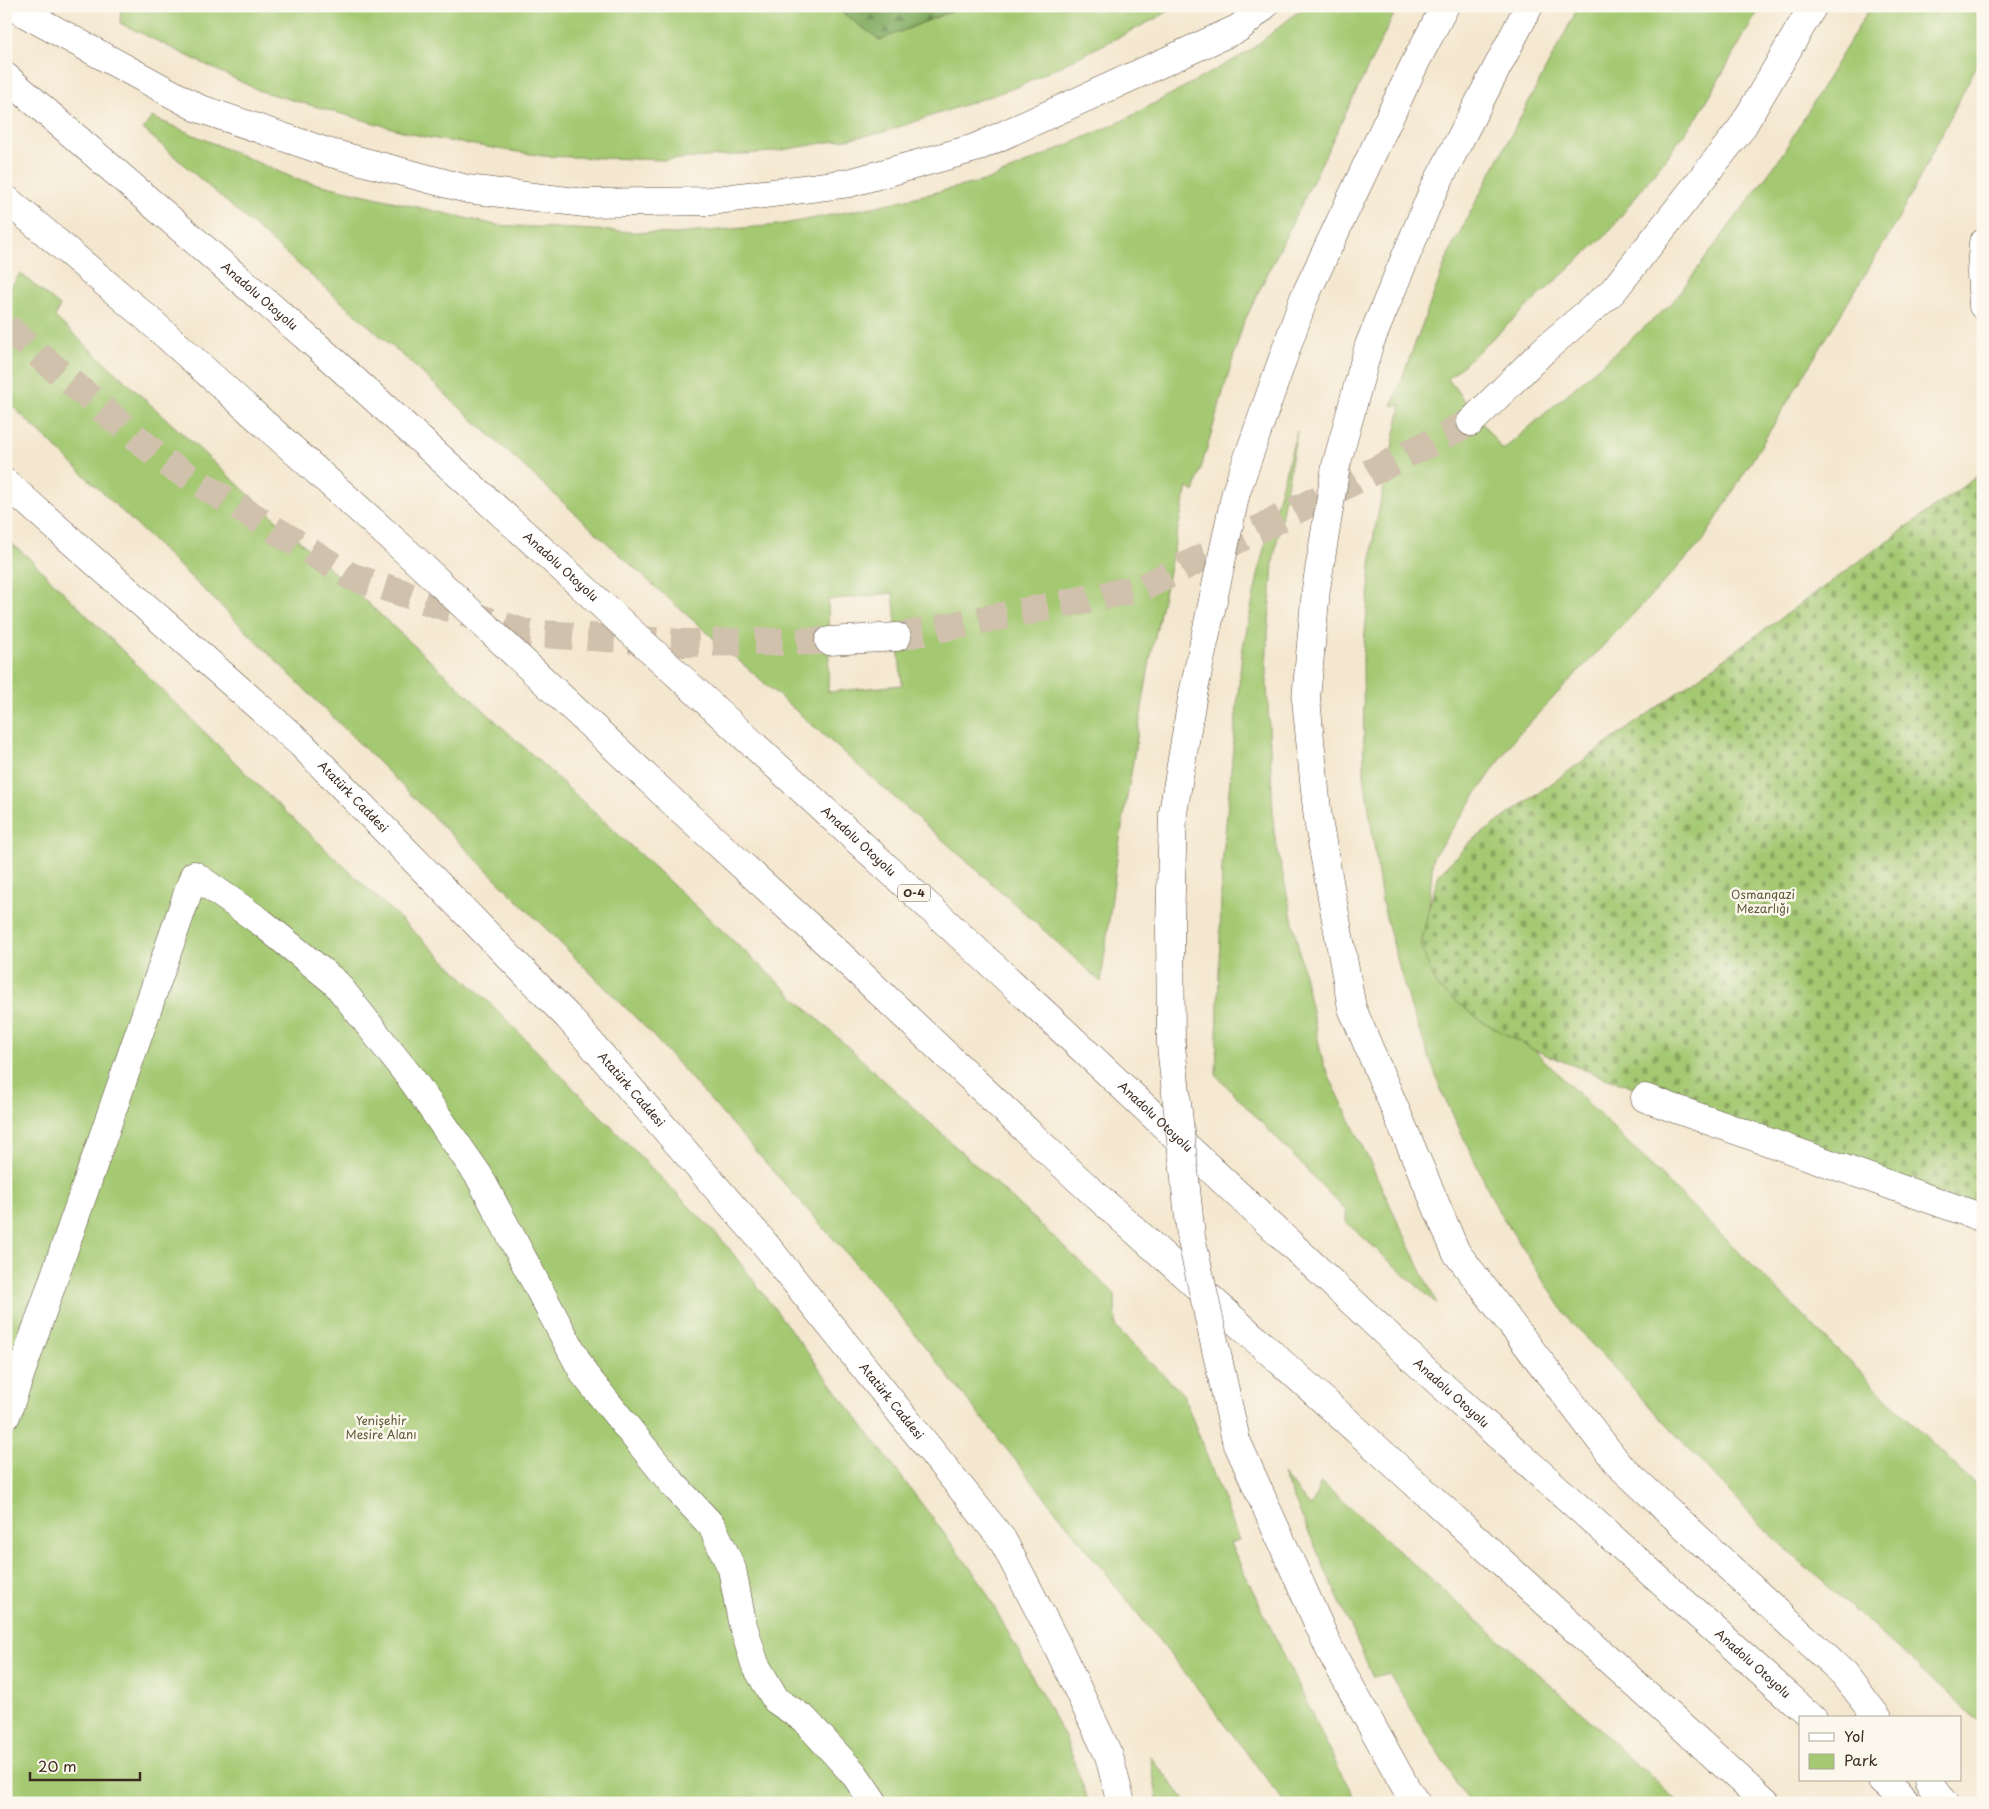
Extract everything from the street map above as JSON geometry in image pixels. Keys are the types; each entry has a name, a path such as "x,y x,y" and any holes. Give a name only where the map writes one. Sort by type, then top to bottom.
{"main road":[{"path":"11,6 198,108 318,149 467,189 585,203 710,201 849,183 976,148 1239,28 1264,6"},
{"path":"1416,1803 1330,1650 1236,1440 1191,1237 1171,1045 1170,926 1173,813 1192,699 1236,492 1304,298 1416,61 1445,6"},
{"path":"1529,6 1432,194 1369,345 1336,466 1316,589 1306,699 1318,820 1352,1008 1456,1252 1620,1465 1844,1674 1876,1716"},
{"path":"1471,422 1545,349 1613,291 1742,130 1813,6"},
{"name":"Anadolu Otoyolu","path":"6,77 320,350 553,560 1042,1011 1426,1370 1811,1716"},
{"path":"6,199 148,319 410,555 1078,1179 1388,1458 1766,1803"},
{"path":"1983,244 1981,272 1983,306"},
{"name":"Atatürk Caddesi","path":"6,483 302,745 568,1017 760,1238 1002,1539 1056,1643 1108,1756 1121,1803"},
{"path":"830,641 897,637"},
{"path":"6,1416 194,875 261,922 336,983 413,1081 479,1176 584,1374 672,1483 712,1526 732,1569 742,1622 755,1664 776,1700 804,1719 855,1775 874,1803"},
{"path":"1645,1098 1983,1218"},
{"path":"1884,1782 1908,1803"},
{"path":"1929,1782 1945,1803"}],"green space":[{"path":"114,6 833,6 880,40 964,6 1176,6 1159,17 1020,86 881,133 771,152 665,160 543,156 424,137 260,91 120,23 121,11"},
{"path":"833,6 964,6 880,40"},
{"path":"1305,6 1398,6 1243,324 1194,492 1187,487 1150,660 1118,851 1101,982 986,878 653,585 408,360 143,129 152,117 296,179 496,225 674,234 778,225 873,207 988,180 1122,121 1248,52","holes":["893,593 902,685 828,692 828,600"]},
{"path":"1579,6 1761,6 1698,116 1607,234 1448,379 1503,450 1671,304 1778,161 1871,6 1983,6 1983,53 1898,220 1703,541 1515,738 1433,857 1429,907 1421,947 1480,1020 1534,1050 1983,1493 1983,1725 1765,1530 1570,1321 1498,1210 1442,1092 1408,1000 1382,902 1364,774 1363,655 1374,533 1401,406 1392,405 1449,253"},
{"path":"20,273 60,306 55,317 421,652 1115,1294 1116,1328 1183,1394 1239,1540 1230,1543 1338,1768 1358,1803 1285,1803 1201,1693 886,1298 647,1029 224,609 6,400 6,295"},
{"path":"1297,431 1273,563 1266,664 1274,833 1323,1063 1437,1304 1346,1222 1346,1211 1216,1075 1222,866 1242,652 1262,556"},
{"name":"Osmangazi Mezarlığı","path":"1983,472 1983,1209 1608,1079 1534,1050 1480,1020 1437,987 1421,947 1429,907 1439,874 1469,843"},
{"name":"Yenişehir Mesire Alanı","path":"6,539 29,558 270,797 488,1001 725,1243 980,1581 1066,1739 1089,1803 6,1803"},
{"path":"1283,1474 1311,1507 1321,1482 1581,1712 1679,1803 1469,1803 1389,1673 1373,1677"},
{"path":"1150,1756 1187,1803 1158,1803"}],"tunnel":[{"path":"6,327 165,462 350,576 526,633 684,643 829,641"},
{"path":"897,637 1142,588 1471,422"}]}
